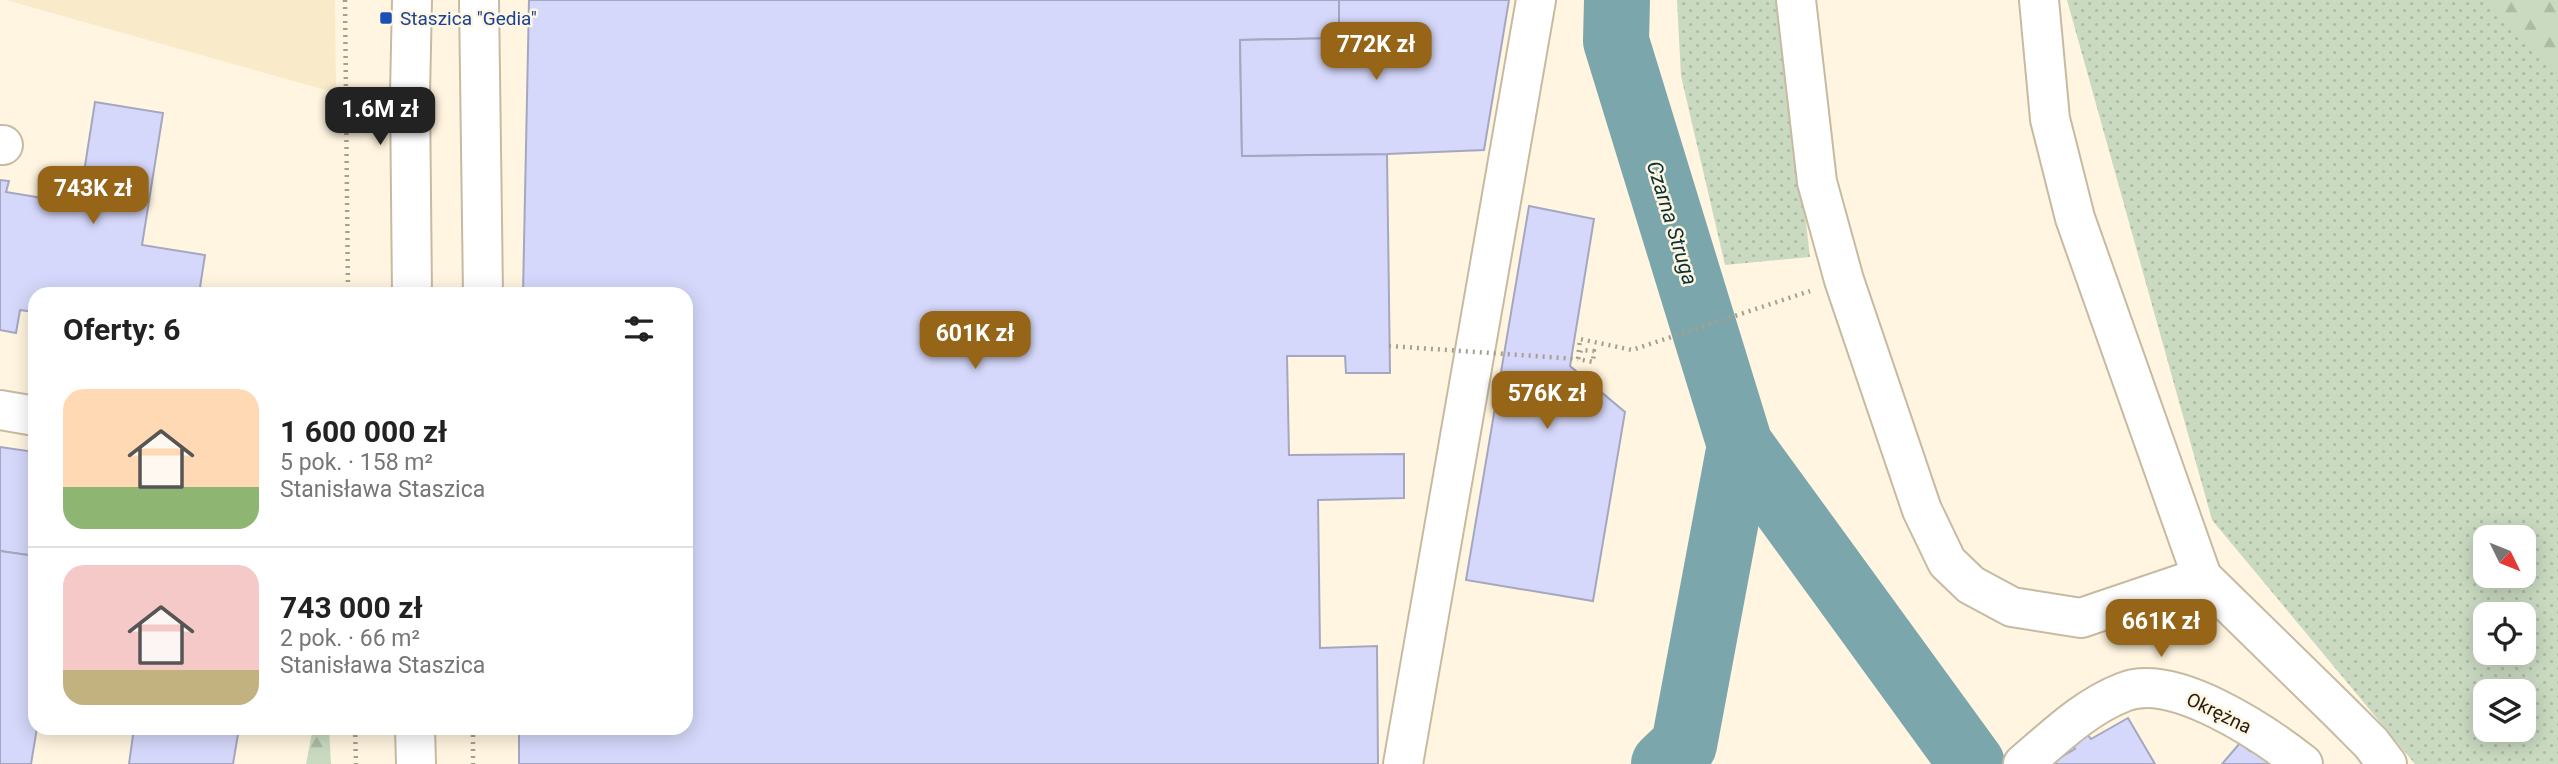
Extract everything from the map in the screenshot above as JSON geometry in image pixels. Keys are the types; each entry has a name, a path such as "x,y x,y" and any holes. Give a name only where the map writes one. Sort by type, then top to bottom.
{"street":[{"path":"412,0 412,287"},
{"path":"480,0 483,287"},
{"path":"1403,764 1536,0"},
{"path":"1796,0 1817,182 1844,280 1922,510 1947,562 1971,585 2012,607 2081,618 2202,578"},
{"path":"2039,0 2050,119 2075,218 2202,578 2347,718 2387,764"},
{"path":"0,410 28,415"},
{"name":"Okrężna","path":"2023,764 2080,715 2126,690 2165,688 2208,703 2277,743 2303,764"},
{"path":"415,735 416,764"}],"path":[{"path":"345,0 348,287"},
{"path":"1389,346 1577,359 1580,338 1632,349 1774,303"},
{"path":"355,735 356,764"},
{"path":"473,735 473,764"}],"shaded area":[{"path":"6,0 335,0 336,93"}],"green space":[{"path":"1677,0 1780,0 1810,257 1725,265 1681,76"},
{"path":"2067,0 2485,0 2558,75 2558,764 2415,764 2212,520"},
{"path":"2482,0 2558,0 2558,77"},
{"path":"312,735 329,735 331,764 306,764"}],"building":[{"path":"529,0 1339,0 1339,38 1240,40 1242,156 1387,154 1390,373 1346,373 1345,356 1287,356 1289,455 1404,454 1404,498 1318,500 1320,648 1377,646 1378,764 519,764 519,735 693,735 693,287 523,287"},
{"path":"1339,0 1509,0 1484,150 1242,156 1240,40 1339,38"},
{"path":"95,102 163,113 142,245 205,255 200,287 28,287 28,311 20,310 16,333 0,330 0,180 9,181 6,192 79,204"},
{"path":"1529,206 1594,219 1570,366 1625,412 1593,601 1466,580"},
{"path":"0,447 28,451 28,555 0,551"},
{"path":"0,551 28,555 28,735 36,735 31,764 0,764"},
{"path":"2128,718 2155,764 2049,764 2075,749 2072,744 2088,735 2091,739"},
{"path":"133,735 238,735 233,764 129,764"},
{"path":"2240,743 2250,751 2253,747 2273,764 2222,764"}],"waterway":[{"name":"Czarna Struga","path":"1617,0 1616,41 1740,445 1972,764"},
{"name":"Czarna Struga","path":"1664,764 1684,745 1740,445"}],"place":[{"name":"Staszica \"Gedia\"","path":"386,18"}]}
